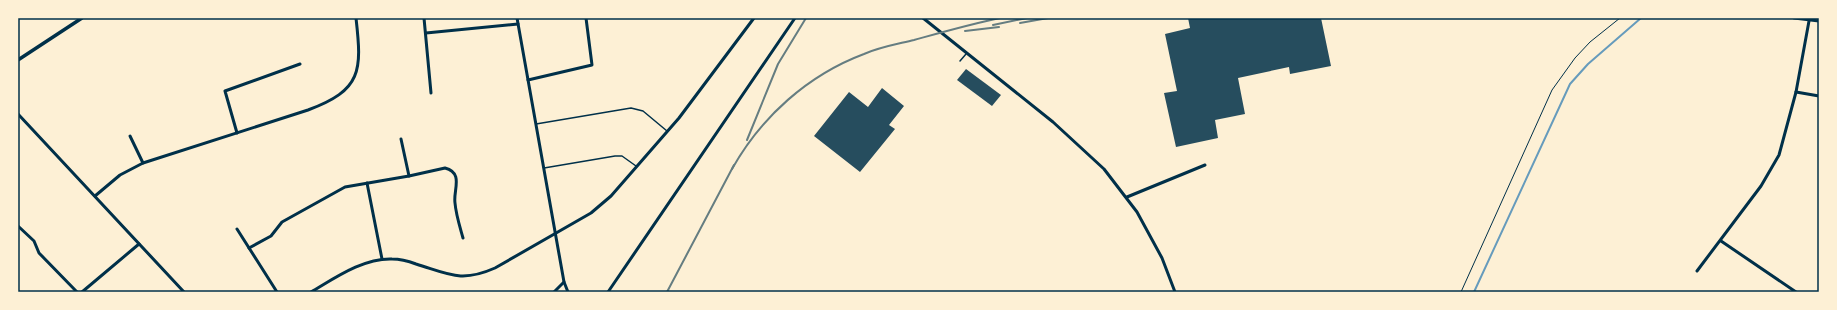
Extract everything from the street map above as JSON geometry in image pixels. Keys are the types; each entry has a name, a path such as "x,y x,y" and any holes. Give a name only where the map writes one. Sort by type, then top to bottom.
{"street":[{"path":"18,60 82,18"},
{"path":"95,196 120,175 143,163 313,108 332,100 341,94 354,77 359,60 356,18"},
{"path":"424,18 431,92"},
{"path":"518,18 564,282 568,292"},
{"path":"528,80 592,65 586,18"},
{"path":"311,292 362,264 382,259 393,258 406,261 450,275 461,277 474,276 496,268 555,232 591,213 602,205 668,132 754,18"},
{"path":"608,292 795,18"},
{"path":"923,18 967,52 1086,150 1104,169 1127,196 1137,212 1162,258 1174,292"},
{"path":"1794,18 1819,21"},
{"path":"1697,270 1721,241 1761,186 1773,166 1784,140 1796,92 1809,21"},
{"path":"426,33 518,24"},
{"path":"237,133 225,94 227,89 300,64"},
{"path":"1796,92 1819,96"},
{"path":"18,114 184,292"},
{"path":"130,136 143,163"},
{"path":"401,139 409,176"},
{"path":"1127,196 1205,165"},
{"path":"249,248 271,236 282,222 344,187 409,176 445,168 451,169 454,172 457,184 455,204 463,238"},
{"path":"367,183 382,259"},
{"path":"18,226 34,241 39,253 77,292"},
{"path":"237,229 277,292"},
{"path":"1721,241 1796,292"},
{"path":"82,292 139,244"},
{"path":"554,292 564,282"}],"lane":[{"path":"960,60 967,52"},
{"path":"536,124 631,108 643,111 668,132"},
{"path":"544,168 615,156 622,156 637,167"}],"path":[{"path":"1461,292 1552,90 1575,58 1590,42 1620,18"}],"building":[{"path":"1188,18 1321,18 1331,66 1290,74 1289,67 1238,78 1245,114 1215,120 1218,138 1176,147 1164,93 1177,91 1165,34 1190,28"},
{"path":"966,69 1001,95 992,106 957,80"},
{"path":"882,88 904,106 889,125 895,129 860,172 814,136 849,92 868,107"}],"waterway":[{"path":"1474,292 1570,84 1588,64 1641,18"}],"railway":[{"path":"747,140 778,64 806,18"},
{"path":"732,169 757,132 772,115 805,86 843,63 876,49 1000,18"},
{"path":"993,25 1027,18"},
{"path":"1020,23 1048,18"},
{"path":"965,31 999,27"},
{"path":"667,292 734,165"}]}
